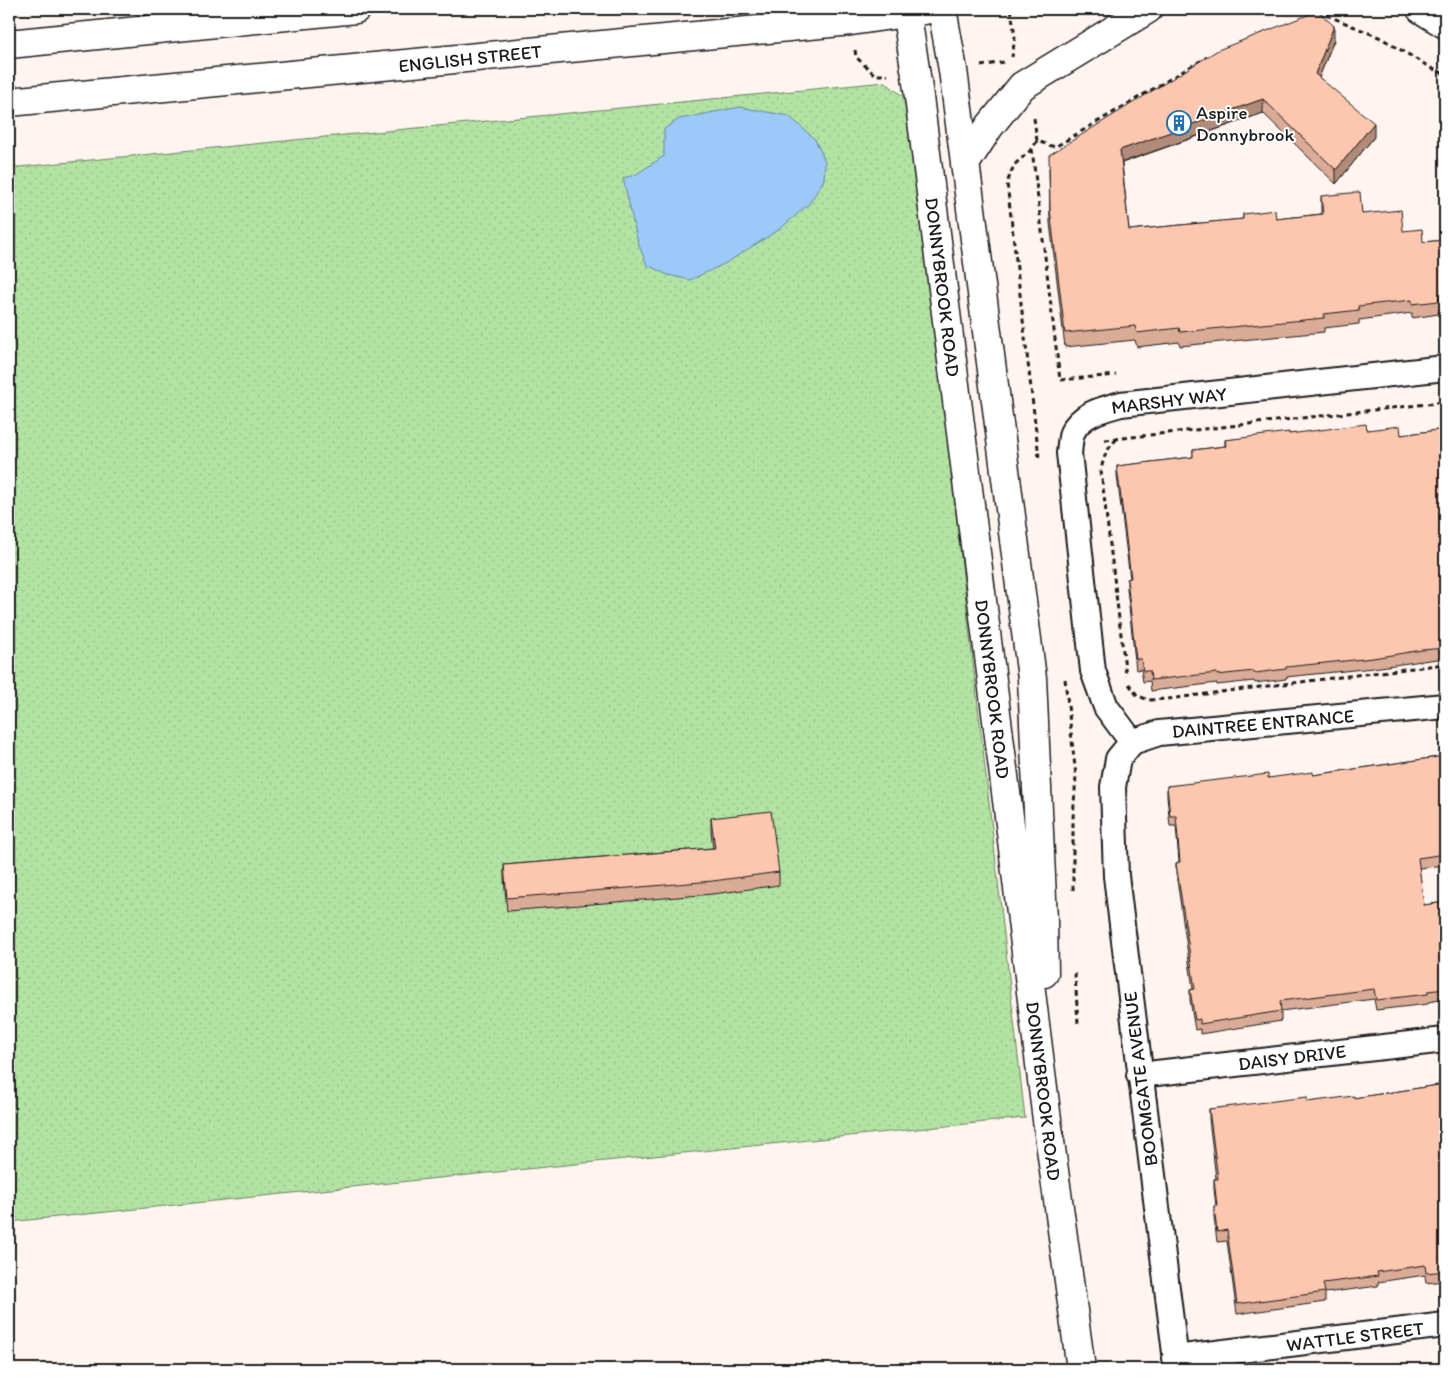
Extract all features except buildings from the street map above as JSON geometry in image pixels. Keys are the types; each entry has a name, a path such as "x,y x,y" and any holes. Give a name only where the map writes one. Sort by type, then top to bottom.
{"main road":[{"path":"9,44 356,9"},
{"path":"942,9 953,70 1032,678 1043,921 1046,1112"},
{"path":"965,164 989,127 1022,86 1148,9"},
{"path":"1420,9 1445,24"},
{"name":"ENGLISH STREET","path":"9,102 851,21 915,10"},
{"name":"DONNYBROOK ROAD","path":"915,10 916,76 1046,1112 1081,1369"}],"street":[{"name":"MARSHY WAY","path":"1132,742 1106,707 1093,671 1069,453 1072,434 1080,422 1098,410 1121,404 1445,368"},
{"name":"DAINTREE ENTRANCE","path":"1132,742 1159,733 1445,706"},
{"name":"BOOMGATE AVENUE","path":"1132,742 1118,759 1113,787 1116,876 1176,1364"},
{"name":"DAISY DRIVE","path":"1140,1075 1445,1040"},
{"name":"WATTLE STREET","path":"1176,1364 1445,1325"}],"path":[{"path":"953,70 1012,61 1015,37 1011,9"},
{"path":"1315,17 1324,14 1381,38 1431,68 1445,74"},
{"path":"851,21 856,57 875,75 916,76"},
{"path":"1037,141 1055,147 1210,56"},
{"path":"1022,86 1032,108 1037,141 1032,148 1060,380 1121,374"},
{"path":"1036,431 1070,444 1445,402"},
{"path":"1117,439 1111,444 1102,460 1101,471 1126,678 1130,687 1137,694 1148,700 1168,700 1445,664"}],"green space":[{"path":"885,82 909,101 1025,1118 9,1222 9,168"}],"water":[{"path":"740,107 789,116 815,139 825,161 824,180 809,204 780,229 726,263 690,280 668,275 647,265 638,243 623,178 635,175 664,156 664,129 679,119"}],"place":[{"name":"Aspire Donnybrook","path":"1179,123"}]}
